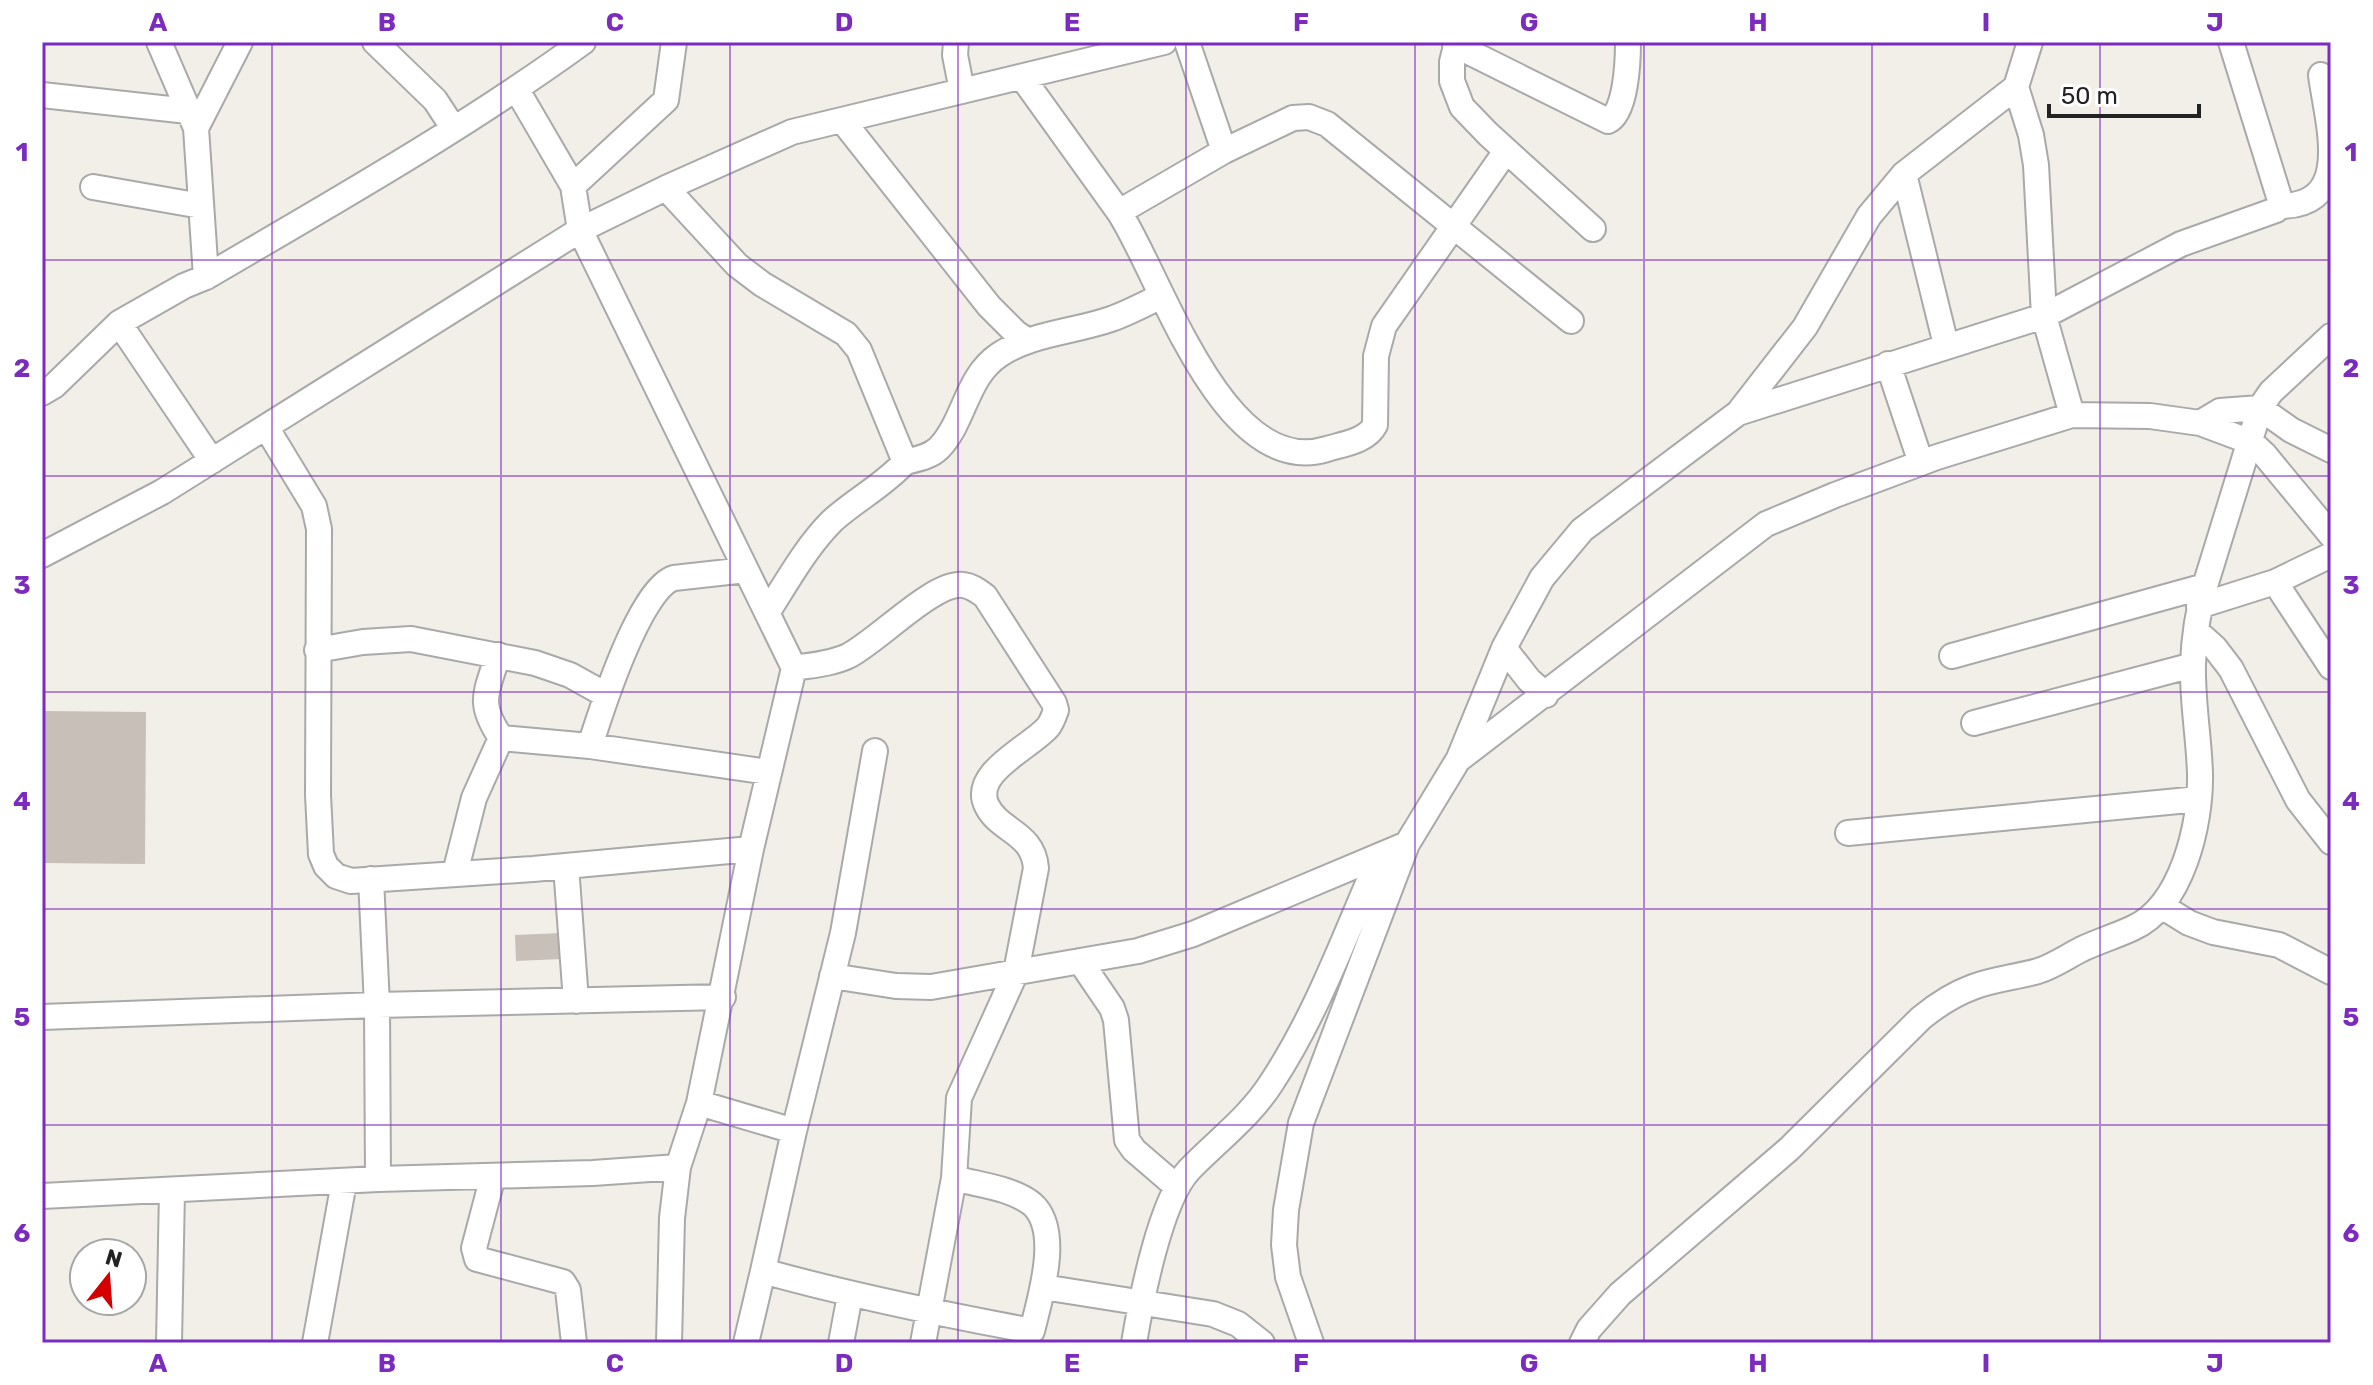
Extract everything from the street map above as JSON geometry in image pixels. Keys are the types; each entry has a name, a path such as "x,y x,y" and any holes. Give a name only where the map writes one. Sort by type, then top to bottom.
{"street":[{"path":"159,42 192,120 206,277"},
{"path":"192,120 240,42"},
{"path":"42,393 54,386 119,323 206,277 414,155 517,90 583,42"},
{"path":"573,186 666,100 674,42"},
{"path":"956,42 955,55 962,91"},
{"path":"42,555 162,492 580,230 666,188 792,132 1164,42"},
{"path":"1187,42 1224,151"},
{"path":"1593,229 1462,107 1452,81 1452,62 1456,44 1608,121 1619,109 1628,42"},
{"path":"2030,42 2016,87 2031,135 2036,165 2044,316 2072,415"},
{"path":"2231,42 2280,206"},
{"path":"378,43 435,100 454,129"},
{"path":"1738,413 2044,316 2181,244 2270,213 2280,206 2309,202 2323,189 2331,157 2321,75"},
{"path":"1022,77 1119,212 1138,243 1161,296 1219,397 1238,419 1266,441 1289,451 1317,452 1372,432 1375,425 1376,356 1384,326 1506,151"},
{"path":"1311,1343 1288,1277 1284,1245 1286,1210 1301,1123 1407,844 1458,760 1504,648 1542,578 1582,530 1738,413 1805,327 1869,216 1904,174 2016,87"},
{"path":"517,90 573,186 580,230 794,668 751,849 699,1103 678,1167 672,1218 669,1343"},
{"path":"42,95 192,120"},
{"path":"1119,212 1224,151 1293,118 1309,117 1327,124 1571,321"},
{"path":"842,120 989,306 1028,341"},
{"path":"1904,174 1946,345"},
{"path":"93,187 201,206"},
{"path":"666,188 737,265 762,284 846,334 859,350 905,462"},
{"path":"767,613 825,529 886,482 905,462 923,457 938,448 985,368 1000,355 1028,341 1110,319 1161,296"},
{"path":"119,323 212,461"},
{"path":"1582,1343 1589,1329 1620,1294 1789,1149 1921,1018 1941,1002 1975,986 2042,970 2134,928 2163,907 2174,889 2188,849 2199,799 2193,665 2200,608 2260,408 2271,392 2331,336"},
{"path":"1888,364 1921,463"},
{"path":"2200,423 2220,411 2260,408 2291,430 2331,450"},
{"path":"1458,760 1766,524 1921,463 2072,415 2150,416 2200,423 2251,442 2331,535"},
{"path":"266,427 314,506 319,529 318,795 321,854 326,866 336,876 351,881 751,849"},
{"path":"1952,656 2200,608 2275,582 2331,555"},
{"path":"590,746 606,695 658,588 665,581 746,570"},
{"path":"2275,582 2331,667"},
{"path":"794,668 846,657 897,623 919,603 948,587 962,585 974,588 985,596 1056,710 1048,727 993,772 985,786 983,798 988,810 1035,854 1035,880 1016,972 959,1098 954,1178 923,1343"},
{"path":"2200,608 2215,648 2231,669 2298,800 2331,842"},
{"path":"317,650 363,642 411,639 535,663 570,675 606,695"},
{"path":"1504,648 1529,680 1546,695"},
{"path":"498,655 485,711 501,738"},
{"path":"1974,723 2193,665"},
{"path":"501,738 590,746 769,772"},
{"path":"455,873 474,798 501,738"},
{"path":"746,1343 843,933 875,751"},
{"path":"1848,833 2199,799"},
{"path":"832,976 896,986 931,987 1138,951 1193,934 1407,844"},
{"path":"1134,1343 1140,1303 1167,1207 1177,1187 1187,1172 1230,1133 1270,1085 1299,1038 1380,856"},
{"path":"566,866 576,1001"},
{"path":"371,879 377,1005 378,1179"},
{"path":"2163,907 2189,923 2213,932 2279,945 2331,972"},
{"path":"1080,961 1112,1008 1116,1020 1127,1140 1134,1150 1177,1187"},
{"path":"42,1017 723,997"},
{"path":"699,1103 794,1131"},
{"path":"42,1196 678,1167"},
{"path":"493,1176 474,1248 477,1259 563,1282 568,1290 574,1343"},
{"path":"763,1271 850,1295 1031,1337 1043,1287 1048,1235 1033,1205 1013,1194 954,1178"},
{"path":"315,1343 344,1182"},
{"path":"169,1343 172,1191"},
{"path":"1043,1287 1213,1314 1238,1324 1262,1343"},
{"path":"841,1343 850,1295"}],"building":[{"path":"42,711 146,712 145,864 42,863"},
{"path":"561,933 562,959 516,961 515,935"}]}
